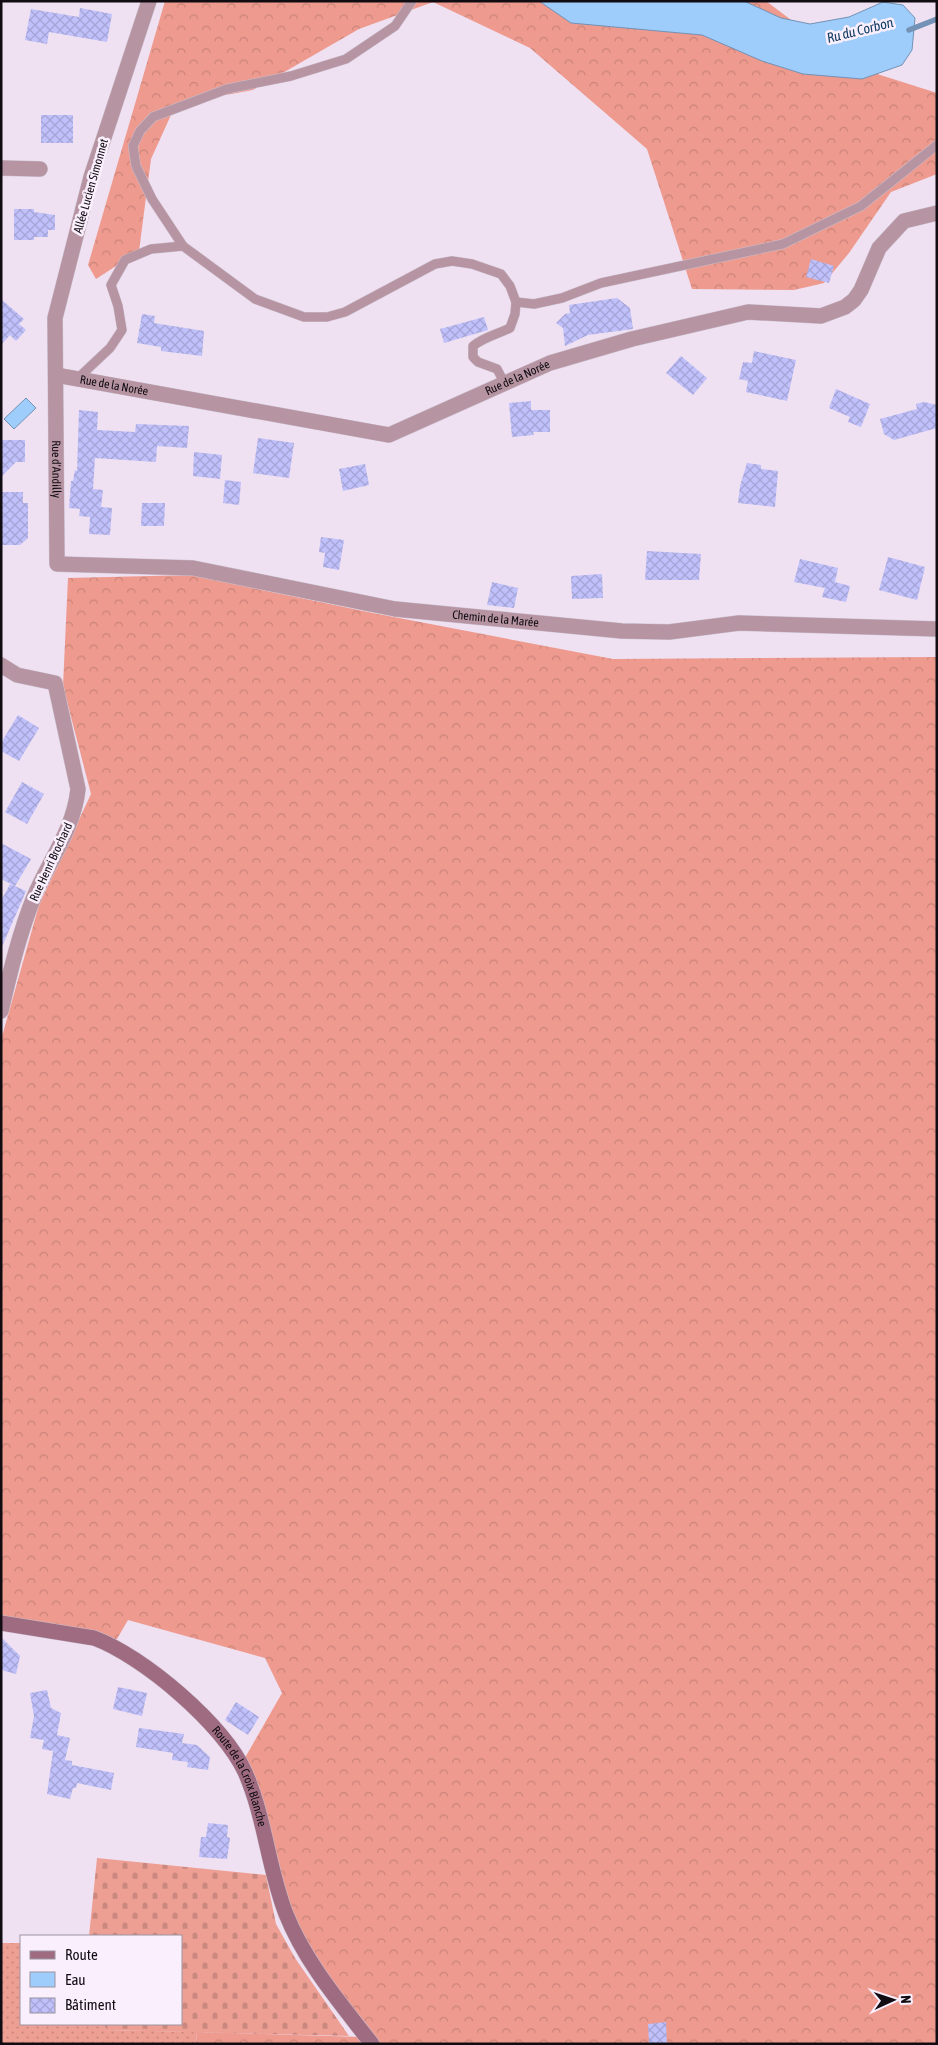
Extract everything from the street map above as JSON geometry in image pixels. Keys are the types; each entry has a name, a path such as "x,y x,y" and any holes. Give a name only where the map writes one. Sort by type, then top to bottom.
{"main road":[{"name":"Route de la Croix Blanche","path":"1,1623 94,1638 106,1642 137,1662 219,1732 245,1773 278,1890 294,1931 326,1983 372,2044"}],"street":[{"name":"Allée Lucien Simonnet","path":"56,375 55,318 92,177 149,1"},
{"path":"1,168 40,169"},
{"name":"Rue de la Norée","path":"56,375 388,435 550,363 632,339 748,312 821,316 845,307 854,300 861,290 879,248 904,222 937,213"},
{"name":"Rue d'Andilly","path":"56,375 56,564"},
{"name":"Chemin de la Marée","path":"56,564 193,568 395,609 622,632 669,632 740,623 937,629"},
{"name":"Rue Henri Brochard","path":"1,665 17,675 55,683 78,789 76,806 64,839 33,900 12,964 1,1011"}],"lane":[{"path":"412,1 395,26 346,60 291,76 227,89 153,117 140,131 133,146 136,166 152,199 183,246 255,299 304,317 326,317 345,312 435,264 452,261 472,264 501,274 510,286 516,302 515,314 510,328 482,339 473,346 473,356 478,362 497,370 505,384"},
{"path":"516,302 534,304 562,298 601,284 783,244 861,206 937,145"},
{"path":"77,379 110,348 122,330 118,306 111,285 125,260 151,249 183,246"}],"green space":[{"path":"165,1 766,1 852,66 937,93 937,174 891,192 849,253 824,283 794,290 692,289 647,149 530,48 433,2 359,29 253,90 176,104 151,159 139,251 96,279 88,265"},
{"path":"191,575 373,613 613,659 937,657 937,2044 196,2044 197,2032 363,2037 292,1925 242,1763 282,1693 265,1658 128,1620 114,1644 1,1615 1,1040 39,905 91,794 63,686 68,578"},
{"path":"97,1858 266,1875 276,1924 295,1958 349,2036 106,2030 104,2025 182,2025 182,1935 89,1935"},
{"path":"1,1943 20,1943 20,2025 104,2025 106,2030 197,2032 196,2044 1,2044"}],"water":[{"path":"539,1 744,1 781,18 810,24 849,17 883,2 903,5 915,18 912,50 902,65 862,79 803,74 762,61 702,35 571,23"},
{"path":"26,398 36,408 14,429 4,419"}],"building":[{"path":"80,8 112,14 107,42 49,32 47,44 25,40 31,9 79,17"},
{"path":"41,115 73,115 73,143 41,143"},
{"path":"14,209 34,209 34,212 55,215 55,230 48,230 48,237 34,237 34,240 14,240"},
{"path":"811,259 834,266 829,283 806,277"},
{"path":"617,298 630,308 633,329 588,335 565,346 563,328 556,323 565,314 570,313 569,305"},
{"path":"1,299 24,319 19,324 26,330 16,341 10,335 1,345"},
{"path":"142,314 155,316 154,323 204,331 202,356 161,351 161,347 137,343"},
{"path":"484,317 488,330 444,343 440,329"},
{"path":"754,351 796,360 787,401 746,392 748,381 739,379 743,362 752,363"},
{"path":"681,356 707,378 693,395 666,373"},
{"path":"836,389 870,404 861,427 848,422 850,417 829,408"},
{"path":"531,401 531,410 550,410 550,432 533,432 534,435 512,437 509,403"},
{"path":"924,402 937,405 937,428 894,440 884,434 880,419 917,409 916,404"},
{"path":"79,410 98,412 97,430 135,432 136,424 189,426 187,448 157,446 156,462 95,458 93,489 103,490 101,507 112,508 110,535 89,534 90,517 79,516 80,509 69,508 71,481 73,481 75,470 77,471"},
{"path":"258,438 294,443 289,478 253,473"},
{"path":"1,440 25,440 25,462 16,462 1,477"},
{"path":"194,452 222,455 220,479 193,476"},
{"path":"747,463 761,465 761,469 778,471 775,507 738,503 740,486"},
{"path":"365,464 369,485 343,491 339,469"},
{"path":"225,480 241,482 239,505 223,503"},
{"path":"1,492 23,492 23,503 28,503 28,538 20,545 1,545"},
{"path":"142,503 165,503 164,526 141,526"},
{"path":"321,537 344,540 339,570 323,567 325,553 319,552"},
{"path":"647,551 701,554 699,580 645,580"},
{"path":"888,557 925,567 917,600 879,590"},
{"path":"800,559 838,568 835,582 850,586 846,602 822,597 825,588 794,582"},
{"path":"602,574 603,598 572,599 571,576"},
{"path":"492,582 518,588 514,608 487,605"},
{"path":"18,715 39,728 19,761 1,751 1,743"},
{"path":"22,782 44,794 27,824 5,812"},
{"path":"1,843 31,859 15,886 1,879"},
{"path":"10,884 26,891 1,949 1,901"},
{"path":"1,1637 20,1656 16,1674 1,1670"},
{"path":"118,1687 147,1693 142,1716 113,1709"},
{"path":"47,1690 51,1708 61,1713 57,1735 70,1738 65,1760 72,1761 72,1765 114,1773 111,1790 77,1783 76,1788 73,1788 70,1799 47,1794 53,1751 42,1749 44,1740 30,1738 34,1716 30,1693"},
{"path":"236,1702 259,1717 248,1735 225,1720"},
{"path":"139,1728 184,1734 182,1743 197,1745 210,1757 208,1770 187,1767 188,1762 172,1760 173,1753 136,1747"},
{"path":"208,1823 228,1825 227,1837 230,1838 227,1859 199,1857 201,1837 206,1837"},
{"path":"666,2022 667,2044 649,2044 648,2024"}],"waterway":[{"name":"Ru du Corbon","path":"909,30 937,19"}]}
